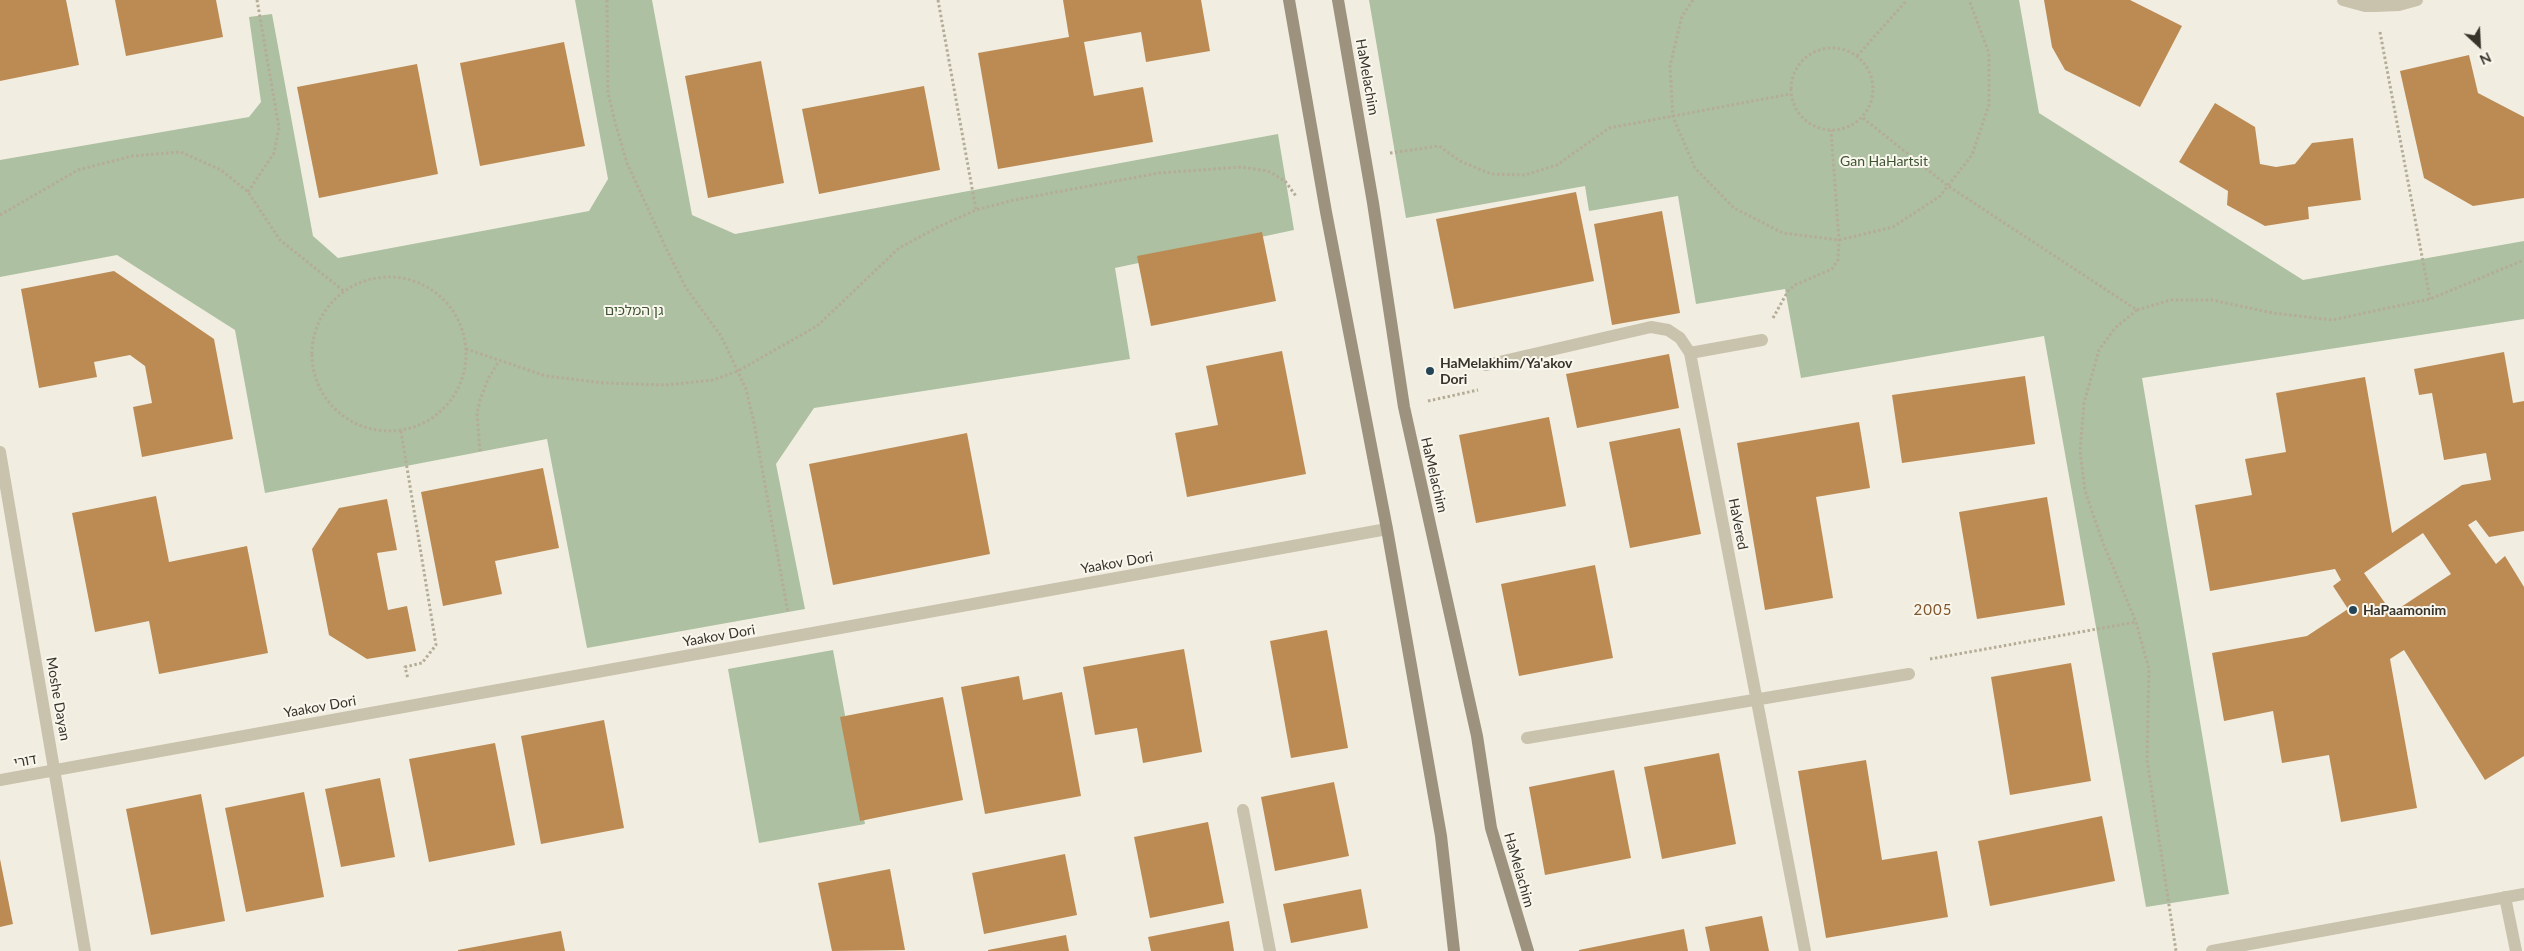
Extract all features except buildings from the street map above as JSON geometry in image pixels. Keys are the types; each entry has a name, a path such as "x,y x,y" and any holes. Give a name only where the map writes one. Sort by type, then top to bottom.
{"street":[{"path":"1290,0 1326,212 1386,529 1441,836 1454,951"},
{"name":"HaMelachim","path":"1338,0 1374,203 1404,407 1477,736 1491,828 1528,951"},
{"path":"2343,0 2365,6 2399,5 2417,0"},
{"name":"HaVered","path":"1486,365 1651,327 1668,330 1680,338 1690,353 1805,951"},
{"path":"1690,353 1762,340"},
{"name":"Moshe Dayan","path":"0,452 56,771 85,951"},
{"name":"Yaakov Dori","path":"56,771 1386,529"},
{"path":"1527,738 1909,674"},
{"name":"דורי","path":"0,780 56,771"},
{"path":"1243,810 1270,951"},
{"path":"2212,951 2524,894"},
{"path":"2506,897 2516,951"}],"path":[{"path":"248,192 274,153 279,128 257,0"},
{"path":"607,0 608,93 627,163 686,288 722,336 746,389 754,423 792,638"},
{"path":"938,0 976,210"},
{"path":"1693,0 1682,16 1670,66 1673,117 1695,168 1734,208 1783,233 1839,240 1893,227 1940,196 1972,155 1989,105 1989,53 1969,0"},
{"path":"1857,56 1907,0"},
{"path":"2375,6 2430,299"},
{"path":"1829,48 1844,49 1857,56 1866,66 1872,80 1873,94 1863,118 1850,127 1830,130 1811,126 1801,118 1794,107 1790,94 1795,69 1803,59 1815,51 1829,48"},
{"path":"1389,154 1439,146 1460,161 1492,174 1525,175 1557,165 1609,128 1790,94"},
{"path":"1863,118 1948,186 2137,310"},
{"path":"1762,340 1788,291 1794,285 1832,269 1838,260 1839,240 1830,130"},
{"path":"0,215 78,170 132,156 181,152 221,170 248,192 280,240 345,292"},
{"path":"466,349 546,376 604,383 689,384 713,380 738,371 818,326 899,248 938,226 976,210 1014,200 1159,173 1241,167 1268,171 1286,181 1297,197"},
{"path":"2176,951 2147,760 2149,669 2136,622 2103,543 2085,491 2080,451 2084,403 2099,350 2115,328 2137,310 2172,300 2212,300 2273,313 2332,320 2430,299 2524,260"},
{"path":"390,276 416,281 439,295 456,314 465,339 466,349 466,364 459,388 444,408 424,423 401,431 376,431 352,423 333,408 319,387 312,364 313,337 323,313 345,292 364,281 390,276"},
{"path":"480,451 477,430 478,406 488,379 499,361"},
{"path":"401,431 436,645 422,662 405,667 413,706"},
{"path":"1909,674 1929,660 2136,622"}],"green space":[{"name":"גן המלכים","path":"575,0 652,0 692,215 735,234 1278,134 1294,230 1115,268 1130,359 814,408 776,464 805,609 587,648 547,439 265,493 235,330 117,255 0,277 0,160 249,117 261,102 249,17 272,14 313,236 338,258 589,211 608,179"},
{"name":"Gan HaHartsit","path":"1369,0 2019,0 2039,113 2303,280 2524,241 2524,319 2142,378 2229,894 2146,907 2044,336 1801,378 1785,289 1696,304 1678,196 1589,211 1585,186 1406,218"},
{"path":"833,650 865,824 759,843 728,669"}],"place":[{"name":"HaMelakhim/Ya'akov Dori","path":"1430,371"},
{"name":"HaPaamonim","path":"2353,610"}],"district":[{"name":"2005","path":"1933,610"}]}
